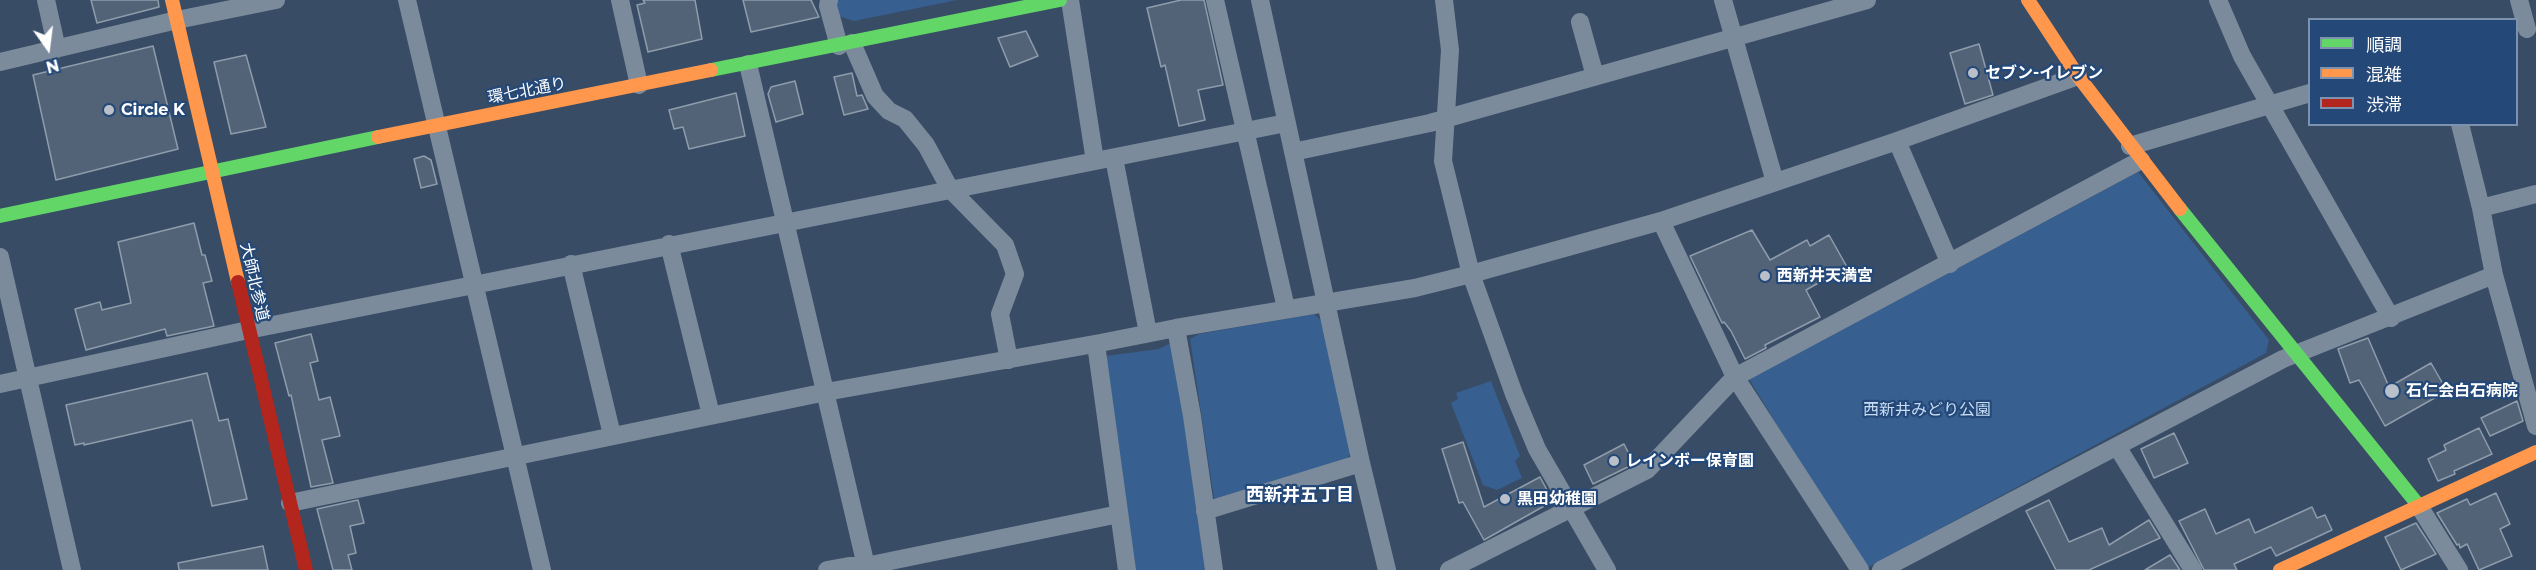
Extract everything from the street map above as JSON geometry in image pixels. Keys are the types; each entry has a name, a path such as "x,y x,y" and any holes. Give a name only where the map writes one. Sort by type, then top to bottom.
{"street":[{"path":"46,0 57,49"},
{"name":"大師北参道","path":"172,0 306,570"},
{"path":"0,62 177,20 276,0"},
{"path":"407,0 542,570"},
{"path":"620,0 639,85"},
{"path":"829,0 828,6 874,96 889,111 905,119 926,145 950,189 1005,245 1015,274 1000,314 1009,360"},
{"name":"環七北通り","path":"0,216 212,170 1060,0"},
{"path":"1070,0 1095,161"},
{"path":"1215,0 1286,308"},
{"path":"1260,0 1361,463 1387,570"},
{"path":"1444,0 1450,50 1443,161 1472,274 1514,394 1537,449 1607,570"},
{"path":"1723,0 1775,182"},
{"path":"1293,152 1447,117 1867,0"},
{"path":"2028,0 2078,76 2136,153 2419,506 2458,570"},
{"path":"2218,0 2242,56 2391,318"},
{"path":"2519,0 2527,29"},
{"path":"1580,22 1595,76"},
{"path":"748,64 866,568"},
{"path":"290,502 515,458 612,435 826,392 1286,308 1416,288 1661,222 2078,76"},
{"path":"1449,570 1647,470 1735,377 1950,264 2136,153 2269,105 2308,94"},
{"path":"0,384 248,330 669,244 1286,123"},
{"path":"2460,126 2481,208 2494,275 2536,426"},
{"path":"1897,141 1950,264"},
{"path":"1114,158 1148,333"},
{"path":"2481,208 2536,194"},
{"path":"1661,222 1735,377 1860,570"},
{"path":"669,244 711,415"},
{"path":"0,257 72,570"},
{"path":"571,264 612,435"},
{"path":"1881,570 2296,354 2494,275"},
{"path":"1176,328 1192,416 1214,570"},
{"path":"1096,344 1127,570"},
{"path":"2118,447 2193,570"},
{"path":"2280,570 2536,452"},
{"path":"1205,511 1361,463"},
{"path":"828,570 849,566 866,568 1119,513"}],"green space":[{"path":"837,0 957,0 854,21 839,16"},
{"name":"西新井みどり公園","path":"2138,172 2269,340 2266,353 1865,569 1749,379"},
{"path":"1314,314 1323,322 1352,451 1347,459 1214,499 1190,339 1199,334"},
{"path":"1171,343 1174,345 1205,570 1136,570 1106,356 1159,349"},
{"path":"1491,381 1520,456 1515,461 1522,478 1497,490 1483,485 1451,403 1458,399 1456,393"}],"building":[{"path":"91,0 158,0 159,7 97,23"},
{"path":"643,0 695,0 702,39 648,52 637,5 645,3"},
{"path":"743,0 811,0 819,17 751,32"},
{"path":"1181,0 1204,0 1223,85 1198,90 1205,120 1179,126 1165,65 1161,67 1147,8"},
{"path":"1026,31 1038,56 1010,67 998,38"},
{"path":"1979,44 1993,95 1965,104 1950,53"},
{"path":"153,46 178,149 56,180 33,75"},
{"path":"246,55 266,127 231,134 214,62"},
{"path":"852,73 857,96 862,95 868,109 844,115 834,77"},
{"path":"795,81 803,114 776,122 768,94 771,87"},
{"path":"736,93 745,136 689,149 683,127 674,129 669,110"},
{"path":"424,156 431,160 437,184 421,188 414,159"},
{"path":"194,223 202,255 205,255 212,281 203,283 214,326 167,336 165,329 86,350 75,309 100,302 102,310 131,303 118,242"},
{"path":"1752,230 1770,260 1807,240 1810,246 1829,235 1847,267 1806,290 1820,317 1765,345 1766,348 1745,359 1731,331 1724,322 1722,323 1690,256"},
{"path":"311,334 318,361 310,363 319,400 330,397 340,436 322,440 333,483 311,487 291,395 289,396 275,343"},
{"path":"2368,338 2389,387 2431,363 2447,391 2385,426 2359,380 2350,383 2338,349"},
{"path":"207,373 219,421 228,419 247,499 212,506 192,420 84,445 84,443 75,445 66,405"},
{"path":"2517,401 2523,421 2490,436 2481,418"},
{"path":"2479,428 2492,454 2438,481 2428,459 2446,450 2444,445"},
{"path":"2174,433 2188,463 2154,478 2141,449"},
{"path":"1463,442 1484,507 1540,477 1553,501 1484,540 1463,502 1459,503 1442,449"},
{"path":"1624,444 1634,464 1593,484 1584,465"},
{"path":"2496,493 2510,524 2500,529 2512,556 2479,570 2467,544 2460,548 2459,544 2457,545 2437,513 2467,499 2470,505"},
{"path":"358,500 364,523 350,526 356,553 348,555 352,570 333,570 317,509"},
{"path":"2049,500 2069,542 2102,528 2109,545 2149,520 2160,538 2089,570 2056,570 2026,511"},
{"path":"2312,507 2317,518 2325,515 2332,530 2276,556 2271,547 2234,564 2237,570 2204,570 2179,521 2205,509 2216,534 2249,519 2255,533"},
{"path":"2416,523 2436,554 2401,570 2385,537"},
{"path":"263,546 268,570 179,570 178,563"},
{"path":"2170,555 2180,570 2145,570"}],"traffic: fast":[{"path":"711,70 1060,0"},
{"path":"0,216 378,137"},
{"path":"2180,209 2419,506"}],"traffic: slow":[{"path":"172,0 238,282"},
{"path":"2028,0 2078,76 2180,209"},
{"path":"378,137 711,70"},
{"path":"2280,570 2536,452"}],"traffic: jam":[{"path":"238,282 306,570"}],"place":[{"name":"セブン-イレブン","path":"1973,73"},
{"name":"Circle K","path":"109,110"},
{"name":"西新井天満宮","path":"1765,276"},
{"name":"石仁会白石病院","path":"2392,391"},
{"name":"レインボー保育園","path":"1614,461"},
{"name":"黒田幼稚園","path":"1505,499"}],"district":[{"name":"西新井五丁目","path":"1300,496"}]}
